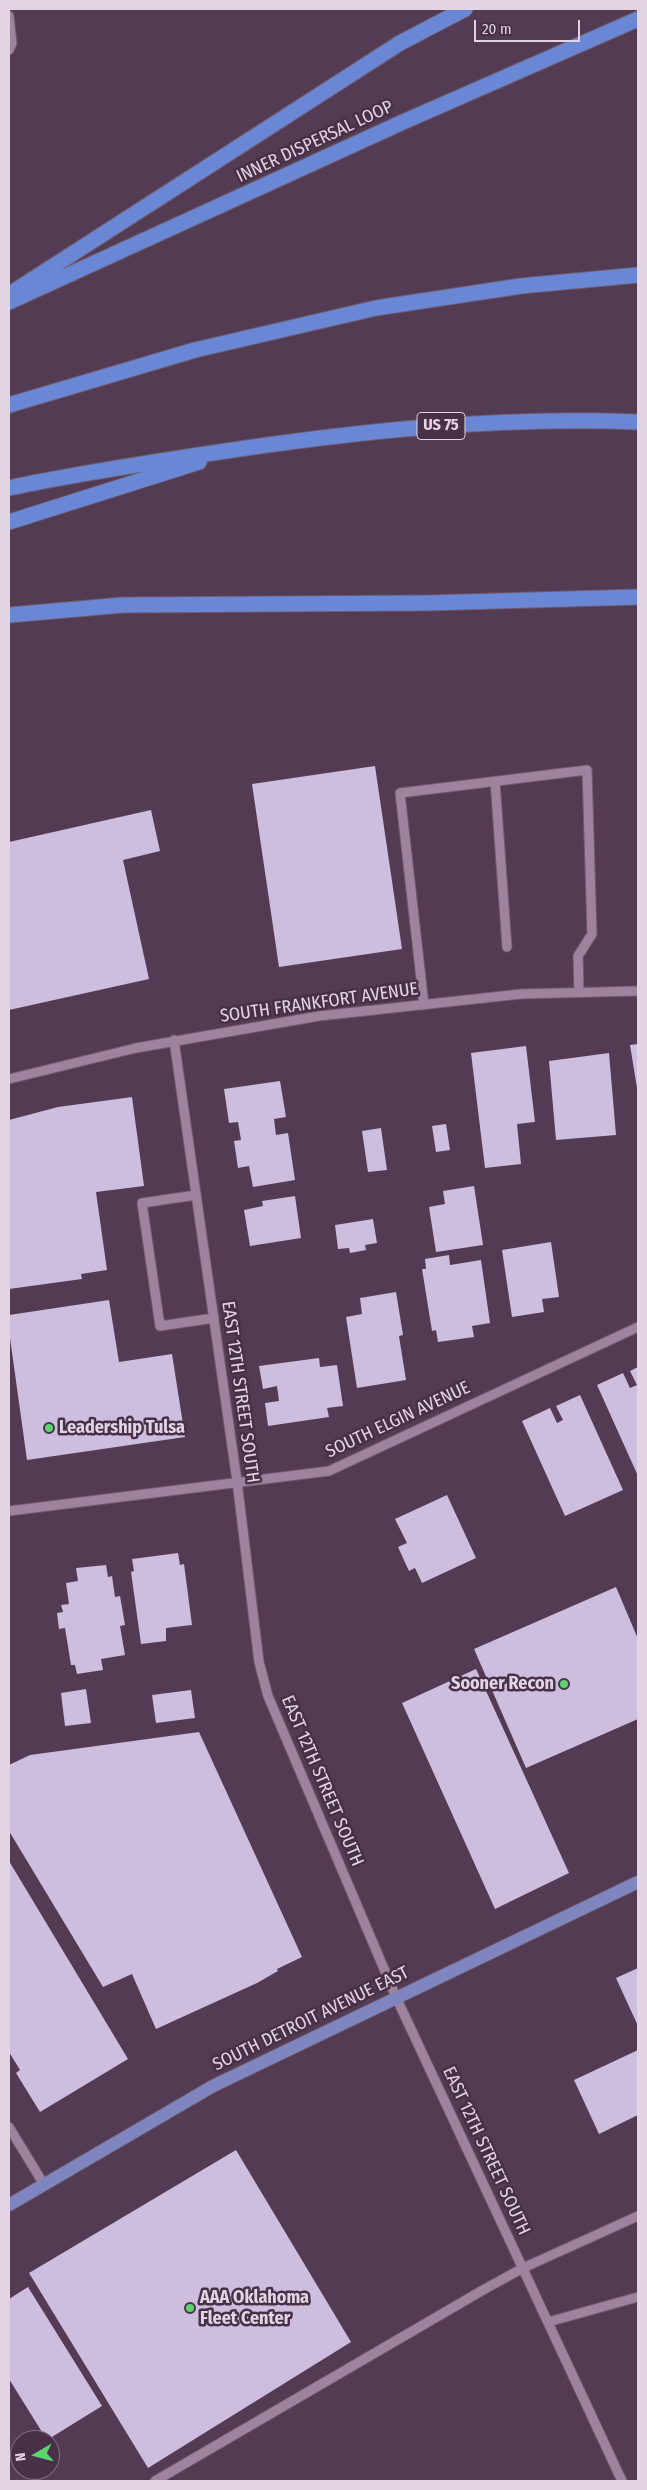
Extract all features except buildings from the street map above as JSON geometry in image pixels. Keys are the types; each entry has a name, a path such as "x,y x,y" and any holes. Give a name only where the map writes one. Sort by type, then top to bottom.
{"highway":[{"path":"9,294 400,43 464,9"},
{"name":"INNER DISPERSAL LOOP","path":"9,302 403,122 638,19"},
{"path":"9,405 195,350 376,308 521,286 638,275"},
{"name":"US 75","path":"9,488 68,475 369,431 487,423 638,422"},
{"path":"9,522 245,448"},
{"path":"9,615 123,605 427,603 638,597"}],"main road":[{"name":"SOUTH DETROIT AVENUE EAST","path":"9,2205 43,2183 213,2086 638,1882"}],"street":[{"path":"9,16 12,43 9,50"},
{"path":"424,1005 400,793 587,770 592,934 578,956 579,992"},
{"path":"494,781 507,947"},
{"name":"SOUTH FRANKFORT AVENUE","path":"9,1079 174,1040 319,1016 521,994 638,991"},
{"name":"EAST 12TH STREET SOUTH","path":"174,1040 237,1482 259,1662 268,1696 396,1997 622,2481"},
{"path":"196,1195 142,1203 144,1222 160,1326 214,1318"},
{"name":"SOUTH ELGIN AVENUE","path":"9,1511 329,1471 638,1327"},
{"path":"9,2127 43,2183"},
{"path":"155,2481 413,2329 523,2268 638,2216"},
{"path":"548,2322 638,2297"}],"place":[{"name":"Leadership Tulsa","path":"49,1428"},
{"name":"Sooner Recon","path":"564,1684"},
{"name":"AAA Oklahoma Fleet Center","path":"190,2308"}]}
